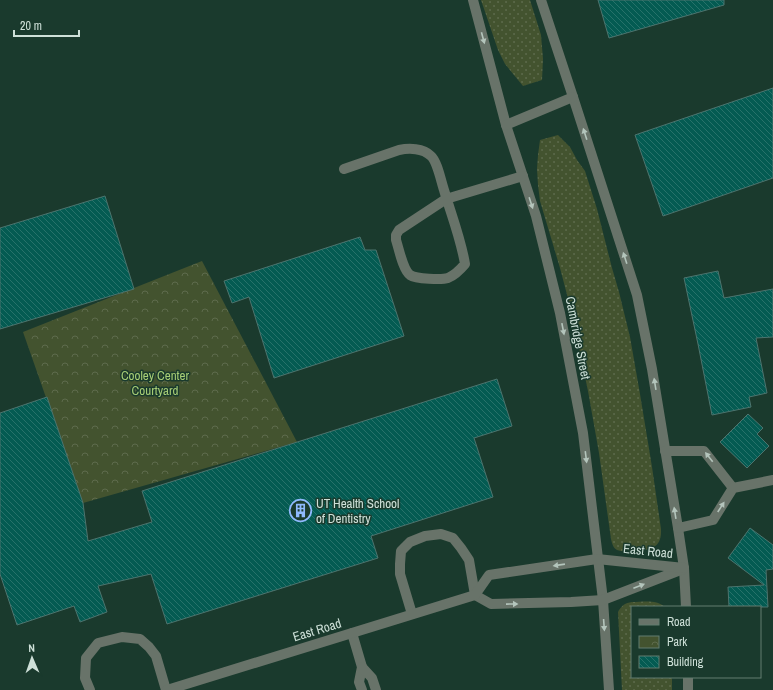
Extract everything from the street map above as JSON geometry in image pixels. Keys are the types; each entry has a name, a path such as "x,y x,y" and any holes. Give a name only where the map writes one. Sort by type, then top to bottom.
{"street":[{"name":"Cambridge Street","path":"473,0 506,125 536,216 560,313 583,433 603,600 609,690"},
{"path":"541,0 637,295 652,369 678,528 684,568 686,606"},
{"path":"506,125 573,97"},
{"path":"344,169 407,148 424,151 430,154 434,159 446,199 463,253 465,264 461,269 446,279 411,276 406,270 396,240 399,230 446,199 523,176"},
{"path":"665,451 704,451 733,488"},
{"path":"678,528 713,520 733,488 773,480"},
{"path":"412,614 400,574 401,551 410,542 425,536 441,534 453,538 469,560 475,595"},
{"name":"East Road","path":"167,690 475,595 489,575 598,559 684,568"},
{"name":"East Road","path":"475,595 491,604 603,600 684,568"},
{"path":"352,633 362,667 372,678 376,690"},
{"path":"90,690 85,678 86,658 98,643 122,637 140,639 153,651 167,690"},
{"path":"362,667 359,682 362,690"},
{"path":"688,678 688,690"}],"green space":[{"path":"481,0 530,0 541,35 543,59 542,80 523,86 505,64 498,50"},
{"path":"558,135 570,147 585,171 597,209 630,337 661,529 659,541 650,549 619,551 613,545 611,539 599,453 571,310 540,201 537,169 540,140"},
{"name":"Cooley Center Courtyard","path":"202,261 297,442 83,503 23,332"},
{"path":"645,601 658,603 664,606 631,606 631,678 672,678 672,690 622,690 618,612 627,603"}],"building":[{"path":"598,0 724,0 724,5 609,38"},
{"path":"773,88 773,178 663,216 635,135"},
{"path":"105,196 134,289 0,329 0,228"},
{"path":"360,237 365,250 376,250 404,336 274,378 249,297 232,303 224,281"},
{"path":"718,271 724,298 773,289 773,337 756,338 767,393 749,397 751,407 712,415 684,278"},
{"name":"UT Health School of Dentistry","path":"497,379 512,426 474,438 493,497 371,536 378,558 167,624 151,574 98,586 107,612 80,622 74,606 17,625 0,574 0,413 47,397 83,503 88,541 152,522 142,491"},
{"path":"748,414 763,428 757,434 769,446 747,468 720,442"},
{"path":"750,528 773,545 773,569 766,570 768,607 729,606 728,587 764,585 728,558"}],"place":[{"name":"UT Health School of Dentistry","path":"301,510"}]}
